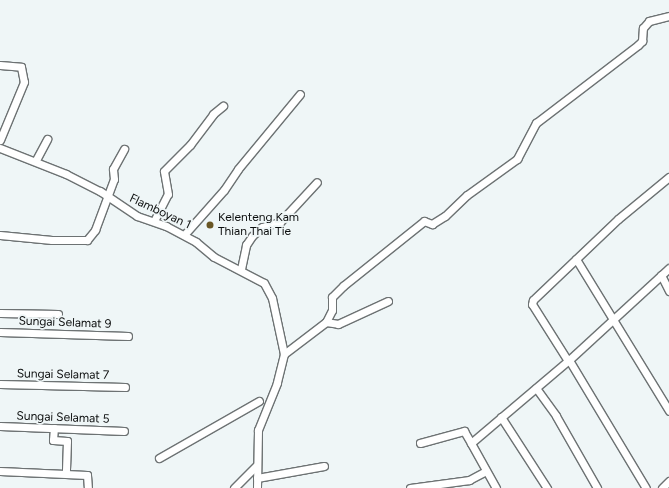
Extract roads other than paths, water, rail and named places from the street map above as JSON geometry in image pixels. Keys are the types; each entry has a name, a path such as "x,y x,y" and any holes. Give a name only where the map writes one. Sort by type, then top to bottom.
{"street":[{"path":"257,488 256,466 258,430 265,408 277,383 284,354 326,322 332,310 334,294 424,221 432,224 445,216 467,194 518,159 536,123 638,45 642,40 643,28 649,21 669,16"},
{"path":"0,65 21,67 24,82 0,140"},
{"path":"184,235 224,190 238,169 300,94"},
{"path":"154,221 168,194 164,171 190,145 213,114 223,106"},
{"path":"36,160 47,139"},
{"name":"Flamboyan 1","path":"0,148 36,160 106,196 137,216 154,221 184,235 214,257 241,269 264,283 272,298 284,354"},
{"path":"0,235 31,238 87,240 95,230 106,196 114,179 115,165 124,149"},
{"path":"646,488 532,302 618,219 669,177"},
{"path":"241,269 246,246 252,236 262,227 280,222 317,182"},
{"path":"576,259 669,411"},
{"path":"471,443 568,361 669,268"},
{"path":"660,275 669,291"},
{"path":"326,322 338,324 388,300"},
{"path":"0,313 58,314"},
{"name":"Sungai Selamat 9","path":"0,332 128,336"},
{"name":"Sungai Selamat 7","path":"0,384 125,387"},
{"path":"536,388 556,416 597,488"},
{"path":"159,458 258,399 265,408"},
{"path":"501,417 547,488"},
{"name":"Sungai Selamat 5","path":"0,426 124,431"},
{"path":"54,428 53,440 67,441 66,473"},
{"path":"420,443 464,431 496,488"},
{"path":"234,488 256,466"},
{"path":"257,478 324,466"},
{"path":"0,471 66,473 89,476 88,488"},
{"path":"410,488 454,485 473,478 486,471"},
{"path":"662,488 669,481"}],"place":[{"name":"Kelenteng Kam Thian Thai Tie","path":"210,225"}]}
